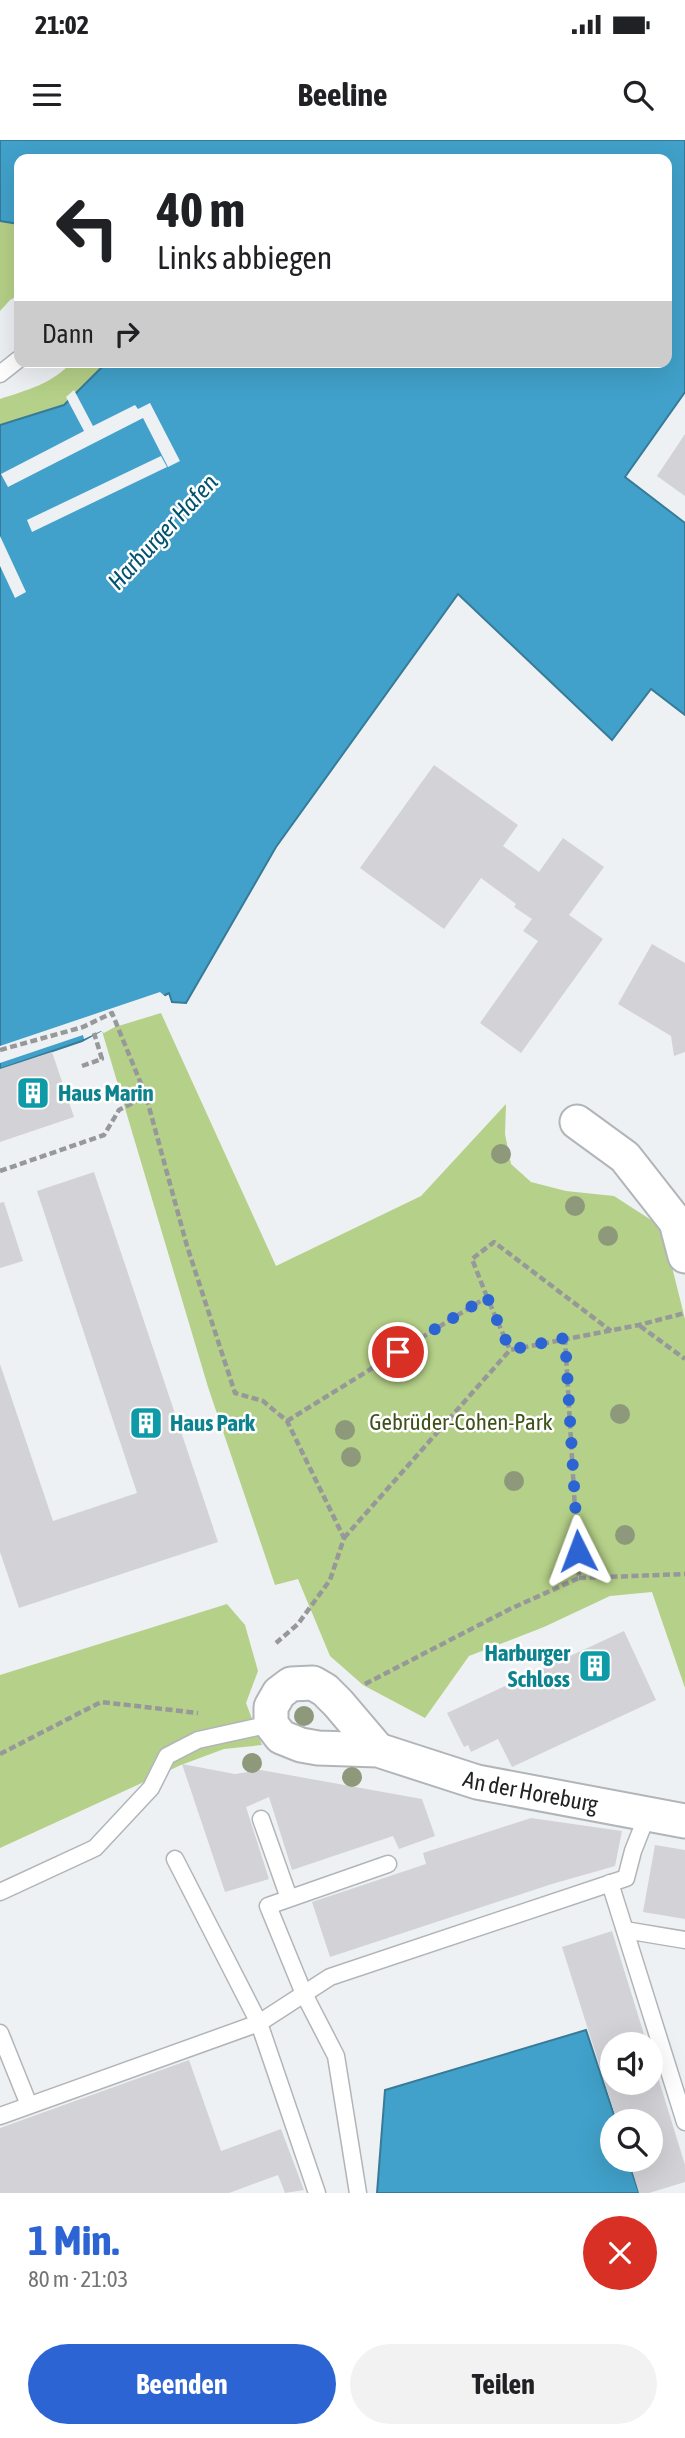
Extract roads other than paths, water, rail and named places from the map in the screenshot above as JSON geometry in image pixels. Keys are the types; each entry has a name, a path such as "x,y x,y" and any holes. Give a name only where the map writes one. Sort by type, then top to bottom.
{"street":[{"path":"577,1122 625,1157 676,1222 685,1256"},
{"path":"271,1724 271,1707 279,1693 291,1684 313,1683 338,1703 378,1750"},
{"name":"An der Horeburg","path":"271,1724 281,1737 301,1745 378,1750 477,1782 685,1821"}],"lane":[{"path":"0,374 14,363"},
{"path":"0,1892 95,1848 151,1788 167,1756 198,1740 271,1724"},
{"path":"0,2116 259,2023 330,1977 626,1878 648,1813"},
{"path":"261,1819 289,1898"},
{"path":"175,1859 259,2023 317,2193"},
{"path":"358,2193 336,2056 304,1994 268,1906 388,1864"},
{"path":"610,1884 685,2122"},
{"path":"625,1930 685,1940"},
{"path":"0,2033 29,2105"}],"water":[{"name":"Harburger Hafen","path":"0,140 685,140 685,392 625,477 685,523 685,715 651,689 612,740 458,594 276,847 186,1003 172,1002 169,993 82,1041 0,1069 0,425 64,405 101,368 672,368 672,154 14,154 14,223 0,221"},
{"path":"586,2030 600,2072 600,2095 607,2095 612,2109 600,2109 600,2172 632,2172 639,2193 377,2193 385,2090"}],"place":[{"name":"Haus Marin","path":"33,1093"},
{"name":"Haus Park","path":"146,1423"},
{"name":"Harburger Schloss","path":"595,1666"}],"park label":[{"name":"Gebrüder-Cohen-Park","path":"461,1422"}]}
